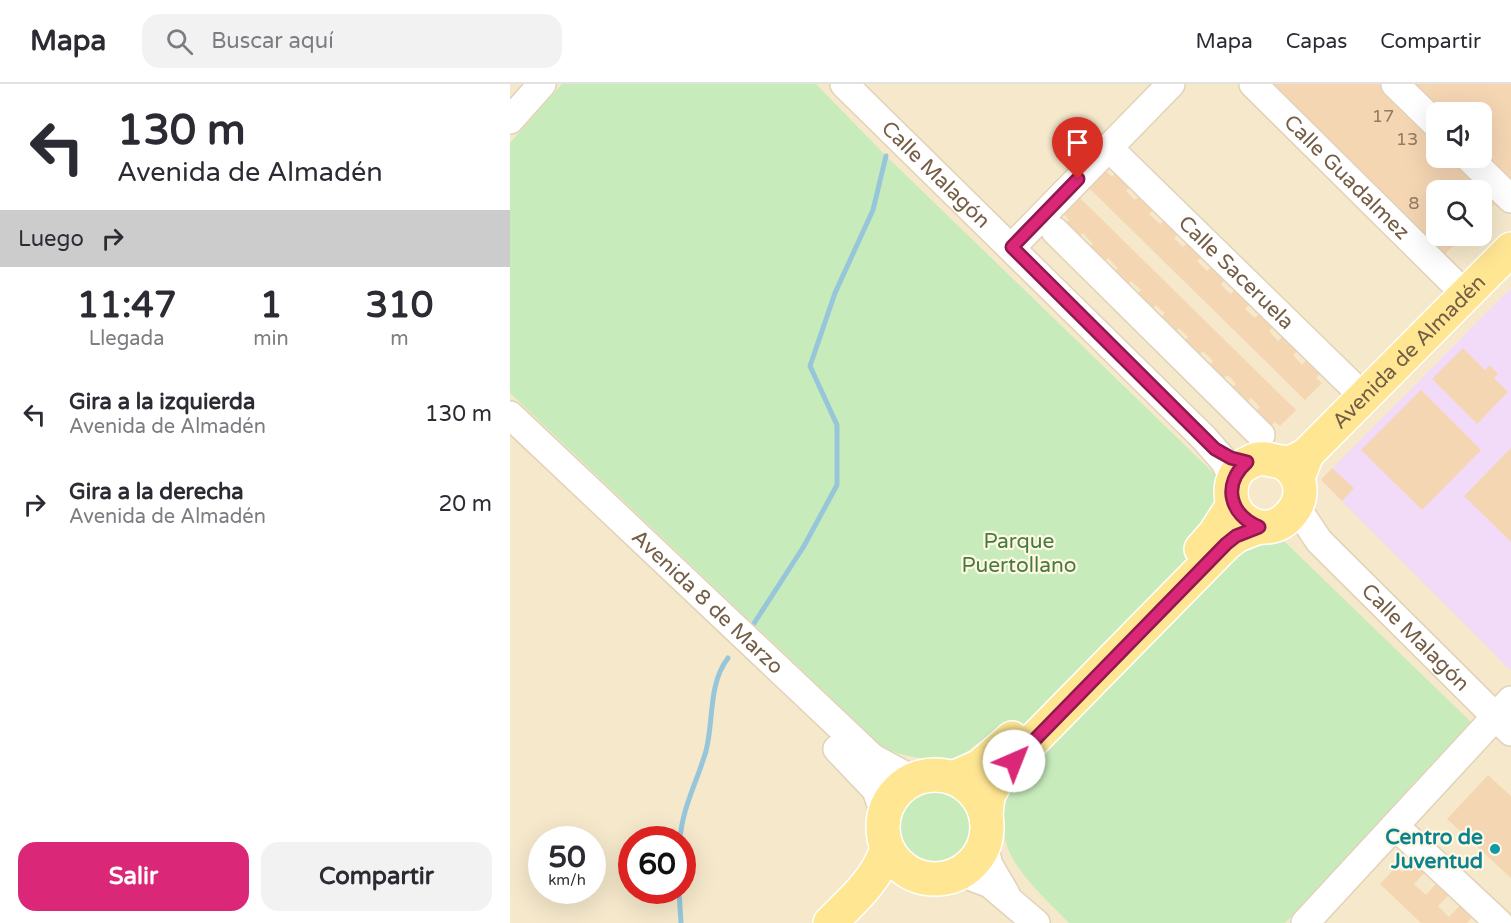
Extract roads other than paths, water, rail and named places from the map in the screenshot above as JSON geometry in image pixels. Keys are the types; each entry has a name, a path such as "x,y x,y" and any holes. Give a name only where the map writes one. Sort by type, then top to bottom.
{"main road":[{"name":"Avenida de Almadén","path":"986,814 988,796 1000,774 1221,549 1287,492 1365,398 1511,249"},
{"path":"953,778 980,766 1000,749 1205,544 1226,519 1244,471 1270,458 1287,492 1239,515 1244,471"},
{"path":"830,923 873,879 882,865 886,848 882,825 884,813 890,799 900,788 912,779 939,774 968,786 979,798 988,825 984,846 979,857 961,873 948,878 920,878 895,885 854,923"},
{"path":"886,848 906,871 920,878"}],"street":[{"name":"Calle Malagón","path":"844,84 1215,449 1231,458 1244,471"},
{"path":"1012,247 1172,84"},
{"name":"Calle Guadalmez","path":"1253,84 1466,295"},
{"path":"1395,84 1426,114"},
{"path":"510,100 533,85"},
{"path":"510,120 533,85"},
{"name":"Calle Saceruela","path":"1109,148 1365,398"},
{"path":"1479,168 1511,199"},
{"path":"1055,231 1160,335 1244,471"},
{"path":"1130,365 1160,335"},
{"name":"Avenida 8 de Marzo","path":"510,415 873,758 912,779"},
{"name":"Avenida 8 de Marzo","path":"510,439 859,770 876,790 884,813"},
{"name":"Calle Malagón","path":"1287,492 1318,541 1506,716"},
{"path":"1305,923 1395,826 1506,716"},
{"path":"1395,826 1499,923"},
{"path":"984,846 996,880 1006,895"},
{"path":"961,873 990,884 1006,895 1036,923"}],"waterway":[{"path":"753,625 804,546 837,485 837,425 810,366 835,293 873,210 886,156"},
{"path":"682,826 706,751 717,679 728,658"},
{"path":"680,904 681,923"}],"place":[{"name":"Centro de Juventud","path":"1495,849"}],"park label":[{"name":"Parque Puertollano","path":"1019,553"}]}
